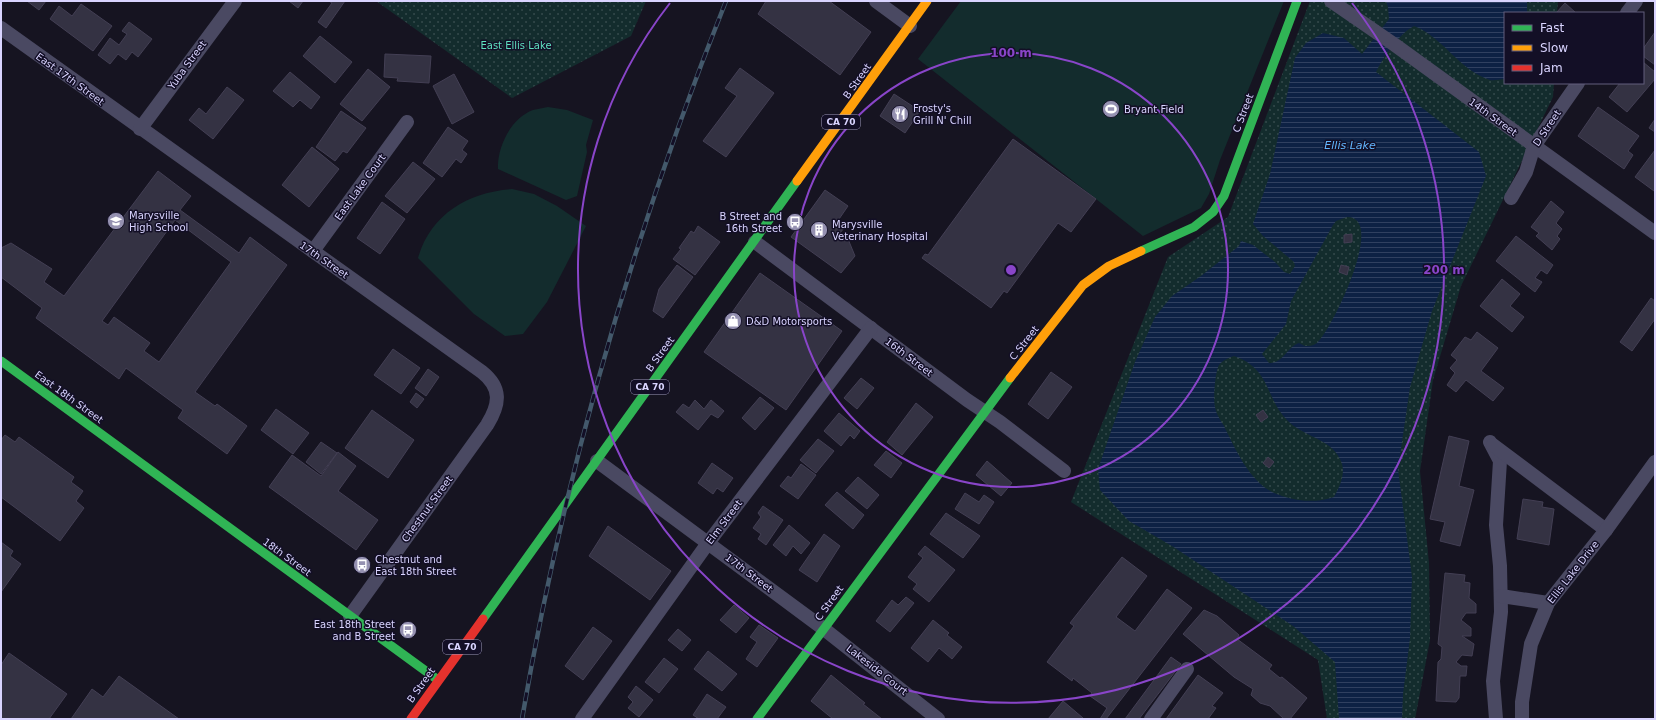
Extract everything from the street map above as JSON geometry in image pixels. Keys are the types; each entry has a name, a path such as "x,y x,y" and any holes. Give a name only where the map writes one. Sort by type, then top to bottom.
{"main road":[{"name":"B Street","path":"411,719 927,1"},
{"name":"C Street","path":"757,719 985,411 1083,285 1109,266 1194,227 1213,212 1224,196 1297,1"},
{"name":"East 18th Street","path":"1,361 124,451"},
{"name":"18th Street","path":"124,451 438,680"}],"street":[{"name":"Yuba Street","path":"140,129 234,1"},
{"path":"876,1 910,26"},
{"name":"14th Street","path":"1331,1 1395,45 1655,233"},
{"path":"1628,12 1636,1"},
{"name":"East 17th Street","path":"1,28 140,129"},
{"name":"D Street","path":"1511,198 1526,172 1534,146 1577,84"},
{"name":"East Lake Court","path":"313,251 407,122"},
{"name":"17th Street","path":"140,129 490,378 495,386 498,398"},
{"name":"16th Street","path":"754,242 985,411 1064,471"},
{"name":"Elm Street","path":"582,719 708,543 871,328"},
{"name":"Chestnut Street","path":"350,616 488,425 495,412 498,398"},
{"path":"1496,719 1492,681 1501,612 1500,566 1496,525 1500,461 1490,442 1606,530"},
{"name":"17th Street","path":"597,460 824,629"},
{"name":"Ellis Lake Drive","path":"1522,719 1522,702 1531,644 1548,603 1606,530 1655,462"},
{"path":"1501,596 1548,603"},
{"name":"Lakeside Court","path":"824,629 931,716"},
{"path":"1151,719 1187,669"}],"green space":[{"name":"East Ellis Lake","path":"376,1 646,1 631,36 512,98"},
{"name":"Bryant Field","path":"961,1 1284,1 1220,160 1209,194 1201,208 1143,236 918,59"},
{"name":"Ellis Lake","path":"1310,1 1558,1 1557,12 1504,12 1504,84 1554,84 1553,97 1461,286 1433,380 1420,471 1429,563 1430,640 1415,719 1327,719 1318,660 1071,502 1168,257 1228,217"},
{"path":"548,107 567,110 593,120 586,145 587,152 577,196 566,200 498,169 500,152 512,126 525,114 533,110"},
{"path":"512,189 534,194 557,206 586,226 547,302 523,334 505,336 474,314 418,258 432,229 453,208 481,195"}],"water":[{"name":"Ellis Lake","path":"1386,1 1527,1 1527,12 1504,12 1504,79 1490,80 1479,75 1469,69 1434,38 1414,26 1403,34 1392,46 1376,72 1479,152 1486,176 1432,311 1410,387 1398,469 1412,577 1410,638 1403,694 1402,719 1339,719 1335,662 1293,626 1172,546 1129,521 1100,490 1098,469 1135,362 1155,317 1172,296 1201,276 1239,246 1241,241 1253,245 1275,262 1284,272 1290,274 1295,266 1294,262 1263,236 1253,224 1270,174 1295,58 1306,43 1323,33 1344,38 1362,54 1389,19","holes":["1347,217 1358,222 1361,234 1359,253 1353,275 1334,318 1324,334 1317,343 1305,346 1299,343 1278,361 1269,363 1262,354 1286,324 1291,301 1333,225 1336,221","1234,356 1255,368 1261,376 1280,411 1287,420 1293,426 1330,446 1336,452 1342,464 1343,474 1334,497 1310,501 1287,498 1272,492 1256,480 1238,454 1216,410 1214,403 1215,379 1219,365 1226,359"]}],"building":[{"path":"27,1 46,1 39,10"},
{"path":"289,1 303,1 298,8"},
{"path":"329,1 345,1 326,28 318,22 332,3"},
{"path":"766,1 829,1 871,32 840,75 758,14"},
{"path":"1565,3 1575,12 1557,12"},
{"path":"81,4 112,26 93,51 50,19 59,6 72,16"},
{"path":"129,22 152,39 138,57 132,52 126,60 118,54 110,64 98,55 110,38 119,45 127,34 122,31"},
{"path":"1655,32 1655,65 1644,57 1644,48"},
{"path":"320,36 352,62 335,83 303,56"},
{"path":"385,54 431,56 429,83 397,81 398,78 384,77"},
{"path":"1644,63 1655,72 1655,79 1627,112 1609,97 1619,84 1644,84"},
{"path":"740,68 774,93 726,157 703,141 737,96 725,88"},
{"path":"368,69 390,87 362,121 340,104"},
{"path":"290,72 320,97 311,109 300,100 293,107 273,91"},
{"path":"454,74 474,112 452,124 433,86"},
{"path":"227,87 244,100 213,139 189,120 199,108 206,114"},
{"name":"Frosty's Grill N' Chill","path":"894,94 920,111 905,133 880,116"},
{"path":"1598,107 1639,136 1628,151 1633,155 1624,169 1578,136"},
{"path":"341,111 366,128 347,153 343,151 335,161 316,147"},
{"path":"1655,119 1655,132 1649,128"},
{"path":"448,127 468,141 462,150 467,154 461,163 456,159 442,177 423,163"},
{"path":"1013,139 1096,199 1071,232 1058,223 1007,293 1004,291 991,308 922,258 925,254 928,255"},
{"path":"312,147 339,169 309,207 282,185"},
{"path":"1655,150 1655,190 1654,191 1635,177"},
{"path":"413,162 435,179 407,213 385,196"},
{"path":"158,171 191,196 180,210 239,253 250,237 287,265 195,392 215,406 217,404 247,426 227,454 178,418 183,410 126,368 119,379 36,318 42,308 1,277 1,248 11,243 52,269 44,282 64,296","holes":["175,220 231,262 159,362 144,351 150,343 114,317 108,325 102,321"]},
{"name":"Marysville Veterinary Hospital","path":"825,190 848,206 837,222 844,228 840,233 848,239 855,256 841,273 791,237"},
{"path":"1551,201 1564,212 1556,223 1562,229 1557,236 1560,239 1552,250 1536,236 1539,233 1531,227"},
{"path":"382,202 405,219 380,254 357,238"},
{"path":"698,226 720,242 695,275 673,259 681,249 679,248 691,231 694,233"},
{"path":"1352,234 1352,242 1344,243 1344,235"},
{"path":"1516,236 1553,265 1547,274 1541,270 1535,278 1542,282 1535,292 1496,261"},
{"path":"677,265 693,277 663,318 653,311 659,289"},
{"path":"1341,265 1349,267 1347,275 1339,272"},
{"path":"760,273 842,331 786,410 704,352"},
{"path":"1502,279 1520,294 1510,306 1524,317 1512,332 1480,306"},
{"path":"1651,298 1655,301 1655,319 1632,351 1620,342"},
{"path":"1477,332 1498,348 1481,371 1504,388 1493,401 1466,380 1456,392 1447,385 1455,373 1450,368 1457,360 1451,355 1465,337 1471,340"},
{"path":"393,349 420,368 401,394 374,375"},
{"path":"428,369 439,377 426,396 415,388"},
{"path":"1051,372 1072,387 1048,419 1028,404"},
{"path":"861,378 874,388 857,409 844,398"},
{"path":"416,393 424,399 417,408 410,402"},
{"path":"760,397 774,408 755,430 742,418"},
{"path":"695,400 704,409 711,400 724,411 718,418 711,414 698,430 676,412 683,404 689,408"},
{"path":"916,403 933,417 902,455 887,442"},
{"path":"276,409 309,433 293,454 261,430"},
{"path":"372,410 414,440 388,478 345,448"},
{"path":"1263,410 1268,417 1261,422 1256,415"},
{"path":"839,413 860,431 854,439 850,435 841,446 824,431"},
{"path":"5,435 15,442 19,437 74,477 71,482 83,491 76,501 84,508 60,541 1,497 1,440"},
{"path":"1449,436 1469,441 1459,486 1474,490 1460,546 1440,541 1445,522 1430,519"},
{"path":"818,439 834,451 816,473 800,460"},
{"path":"321,442 337,453 321,474 306,462"},
{"path":"886,451 902,463 891,478 874,465"},
{"path":"338,452 356,466 338,491 378,520 356,550 269,487 292,455 321,476"},
{"path":"1268,457 1274,462 1269,468 1263,463"},
{"path":"987,461 1012,483 1001,496 976,475"},
{"path":"712,463 733,478 723,492 717,488 713,494 698,483"},
{"path":"801,464 816,475 798,499 780,486 788,476 791,478"},
{"path":"858,477 879,495 867,509 845,491"},
{"path":"837,492 864,515 853,529 825,505"},
{"path":"965,493 979,502 984,495 994,502 979,524 955,509"},
{"path":"1523,499 1543,502 1542,507 1554,509 1549,545 1517,539"},
{"path":"763,506 783,520 766,545 758,539 761,534 753,528 761,517 758,513"},
{"path":"946,513 980,536 963,558 930,534"},
{"path":"789,525 810,543 801,554 793,546 786,556 773,545"},
{"path":"608,526 671,571 650,600 589,556"},
{"path":"824,534 840,546 817,582 799,570"},
{"path":"1,542 13,551 10,556 21,564 1,592"},
{"path":"925,546 955,570 929,602 913,589 917,584 908,577 923,558 918,554"},
{"path":"1122,557 1147,576 1116,617 1135,631 1167,589 1192,608 1106,719 1100,719 1107,708 1090,696 1092,693 1073,678 1072,681 1047,662 1074,626 1070,623"},
{"path":"1445,573 1465,575 1464,582 1470,583 1469,598 1476,604 1476,613 1466,613 1461,620 1471,628 1471,636 1462,636 1474,644 1472,656 1462,655 1456,662 1461,666 1467,666 1466,676 1460,676 1459,698 1456,702 1436,701 1438,662 1441,659 1442,647 1438,644"},
{"path":"906,597 914,603 890,632 876,621 892,600 898,605"},
{"path":"734,605 749,618 736,633 720,620"},
{"path":"1204,610 1217,616 1239,635 1237,639 1272,665 1269,669 1280,678 1282,677 1307,698 1290,719 1284,719 1270,706 1260,703 1251,695 1253,689 1234,677 1183,634"},
{"path":"933,620 949,633 947,635 962,647 952,659 939,648 928,662 911,648"},
{"path":"759,625 778,638 757,667 746,659 757,642 750,637"},
{"path":"593,627 612,641 583,680 565,666"},
{"path":"678,629 691,640 682,651 668,640"},
{"path":"708,651 737,674 722,691 694,669"},
{"path":"9,653 67,694 49,719 1,719 1,665"},
{"path":"1171,657 1181,664 1139,719 1125,719"},
{"path":"664,658 678,669 659,693 645,682"},
{"path":"831,675 882,719 833,719 811,701"},
{"path":"1198,675 1223,693 1212,706 1216,708 1208,719 1166,719"},
{"path":"119,676 179,719 71,719 92,689 103,697"},
{"path":"636,686 653,700 639,717 628,708 633,702 628,697"},
{"path":"707,694 726,707 717,719 699,719 693,715"},
{"path":"1063,701 1083,718 1048,719"}],"railway":[{"path":"522,719 539,627 559,536 605,355 661,176 726,1"}],"traffic: fast":[{"path":"1141,251 1194,227 1213,212 1224,196 1297,1"},
{"path":"483,619 797,181"},
{"path":"1,361 438,680"},
{"path":"757,719 1010,378"}],"traffic: slow":[{"path":"797,181 927,1"},
{"path":"1010,378 1083,285 1109,266 1141,251"}],"traffic: jam":[{"path":"411,719 483,619"}],"place":[{"name":"Bryant Field","path":"1111,109"},
{"name":"Frosty's Grill N' Chill","path":"900,114"},
{"name":"Marysville High School","path":"116,221"},
{"name":"B Street and 16th Street","path":"795,222"},
{"name":"Marysville Veterinary Hospital","path":"819,230"},
{"name":"D&D Motorsports","path":"733,321"},
{"name":"Chestnut and East 18th Street","path":"362,565"},
{"name":"East 18th Street and B Street","path":"408,630"}]}
